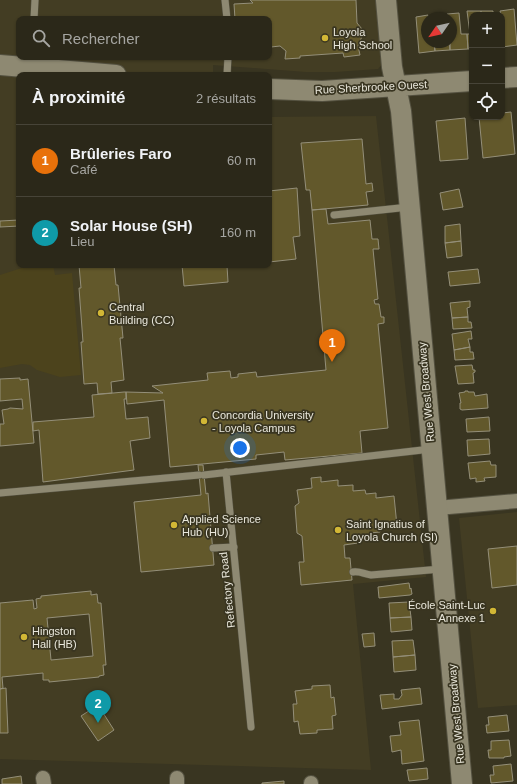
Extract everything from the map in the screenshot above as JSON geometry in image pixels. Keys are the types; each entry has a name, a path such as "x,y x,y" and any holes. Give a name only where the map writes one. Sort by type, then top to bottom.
{"street":[{"name":"Rue West Broadway","path":"386,0 392,67 401,106 462,784"},
{"path":"0,65 31,65 73,72"},
{"path":"505,78 517,77"},
{"name":"Rue Sherbrooke Ouest","path":"272,89 322,91 469,81"},
{"path":"437,508 517,501"}],"lane":[{"path":"34,16 35,0"},
{"path":"225,0 226,16"},
{"path":"227,72 228,60"},
{"path":"334,215 410,207"},
{"path":"0,493 202,475 432,450"},
{"name":"Refectory Road","path":"226,472 252,727"},
{"path":"213,548 234,547"},
{"path":"353,572 360,571 371,575 443,569"}],"shaded area":[{"name":"Concordia University - Loyola Campus","path":"0,0 377,0 383,63 378,69 335,72 306,72 213,65 213,72 16,72 16,268 272,268 272,117 376,116 426,577 353,584 371,770 0,759"},
{"path":"22,268 54,268 55,275 72,273 81,375 60,377 37,370 30,365 22,364 0,368 0,275"},
{"name":"École Saint-Luc – Annexe 1","path":"517,512 517,705 478,708 459,518"}],"building":[{"path":"250,0 356,0 357,23 362,29 363,34 358,46 360,55 344,57 343,53 300,56 300,58 285,59 286,51 280,46 272,47 272,16 235,16 234,4 253,3"},
{"path":"514,9 517,45 505,47 505,12 500,11"},
{"path":"467,11 481,11 469,12 469,26"},
{"path":"481,11 493,11 493,12"},
{"path":"457,13 459,13 461,34 467,34 468,49 450,50 450,48 457,48"},
{"path":"421,16 421,48 435,48 435,51 419,53 416,17"},
{"path":"467,34 469,34 469,49 468,49"},
{"path":"435,48 450,48 450,50 435,51"},
{"path":"511,112 515,154 483,158 479,120 505,120 505,113"},
{"path":"465,118 468,159 440,161 436,121"},
{"path":"362,139 366,184 372,183 373,191 366,192 368,205 312,210 310,190 306,190 301,143"},
{"path":"297,188 300,236 293,237 296,259 272,262 272,191"},
{"path":"459,189 463,207 443,210 440,193"},
{"path":"326,209 328,224 370,220 372,239 378,239 379,249 373,249 378,299 374,300 375,304 379,304 381,317 384,317 384,323 378,324 388,428 360,431 362,453 285,460 284,452 256,455 256,459 170,467 164,400 127,404 126,392 163,393 152,386 208,380 207,373 230,371 231,378 238,377 238,374 256,372 257,377 326,370 312,210"},
{"path":"16,220 16,226 0,227 0,221"},
{"path":"460,224 461,241 445,243 445,226"},
{"path":"461,241 462,256 447,258 445,243"},
{"name":"Central Building (CC)","path":"79,268 114,268 116,285 118,285 123,338 120,338 124,380 111,382 112,393 98,394 97,383 84,384 79,288 81,288"},
{"path":"182,268 227,268 228,282 184,286"},
{"path":"478,269 480,283 450,286 448,272"},
{"path":"470,301 470,307 467,308 468,317 452,318 450,303"},
{"path":"468,317 468,322 471,322 472,328 453,329 452,318"},
{"path":"471,331 472,339 468,339 470,347 454,350 452,334"},
{"path":"470,347 470,352 473,352 474,359 455,360 454,350"},
{"path":"472,365 473,370 475,370 473,373 474,383 458,384 455,366"},
{"path":"20,378 20,380 28,379 34,443 0,446 0,424 4,424 2,410 10,408 23,409 22,399 0,401 0,379"},
{"path":"465,391 474,392 475,396 487,394 488,408 460,409 461,403 459,393"},
{"path":"126,392 126,399 124,399 126,419 148,417 150,438 130,441 134,470 43,482 39,430 33,431 33,422 94,417 92,395"},
{"path":"489,417 490,431 467,432 466,419"},
{"path":"489,439 490,454 468,456 467,440"},
{"path":"490,461 491,465 496,465 496,477 484,478 485,481 476,482 476,478 470,479 468,463"},
{"name":"Applied Science Hub (HU)","path":"198,465 203,465 206,494 208,493 214,565 141,572 134,502 201,495"},
{"name":"Saint Ignatius of Loyola Church (SI)","path":"321,477 321,482 338,480 338,486 353,485 353,491 365,490 366,494 376,493 376,498 394,496 397,526 380,528 380,532 370,533 370,537 357,539 358,543 344,545 345,558 350,558 352,580 301,585 299,562 304,562 302,536 297,533 295,506 299,503 297,490 312,488 311,478"},
{"path":"517,546 517,585 492,588 488,549"},
{"path":"409,583 412,594 410,595 379,598 378,587"},
{"name":"Hingston Hall (HB)","path":"91,591 91,595 97,594 98,603 101,603 106,665 103,665 104,675 99,677 49,682 49,680 43,680 43,673 2,677 3,688 0,689 0,603 33,600 34,609 37,608 36,599 41,598 41,596","holes":["89,614 93,656 51,660 47,618"]},
{"path":"409,602 411,617 390,618 389,603"},
{"path":"411,617 412,630 391,632 390,618"},
{"path":"374,633 375,646 364,647 362,634"},
{"path":"413,640 415,655 393,657 392,641"},
{"path":"415,655 416,670 394,672 393,657"},
{"path":"330,685 331,698 334,697 336,715 332,716 333,729 317,730 317,733 300,734 298,721 294,722 293,704 297,704 295,691 312,689 312,686"},
{"path":"6,688 8,733 0,733 0,689"},
{"path":"420,688 422,704 382,709 380,695 394,694 394,699 399,699 402,695 401,690"},
{"path":"98,705 114,730 98,741 81,716"},
{"path":"507,715 509,731 487,733 486,725 489,725 488,717"},
{"path":"419,720 424,761 402,764 401,750 392,752 390,736 401,735 399,722"},
{"path":"509,740 511,756 504,758 489,758 488,750 491,750 491,741"},
{"path":"511,764 513,781 491,783 490,775 494,775 493,766"},
{"path":"427,768 428,779 409,781 407,770"},
{"path":"21,776 22,784 2,784 2,779"},
{"path":"284,781 284,784 262,784 262,783"}],"place":[{"name":"Loyola High School","path":"325,38"},
{"name":"Central Building (CC)","path":"101,313"},
{"name":"Brûleries Faro","path":"332,362"},
{"name":"Concordia University - Loyola Campus","path":"204,421"},
{"name":"Applied Science Hub (HU)","path":"174,525"},
{"name":"Saint Ignatius of Loyola Church (SI)","path":"338,530"},
{"name":"École Saint-Luc – Annexe 1","path":"493,611"},
{"name":"Hingston Hall (HB)","path":"24,637"},
{"name":"Solar House (SH)","path":"98,723"}]}
